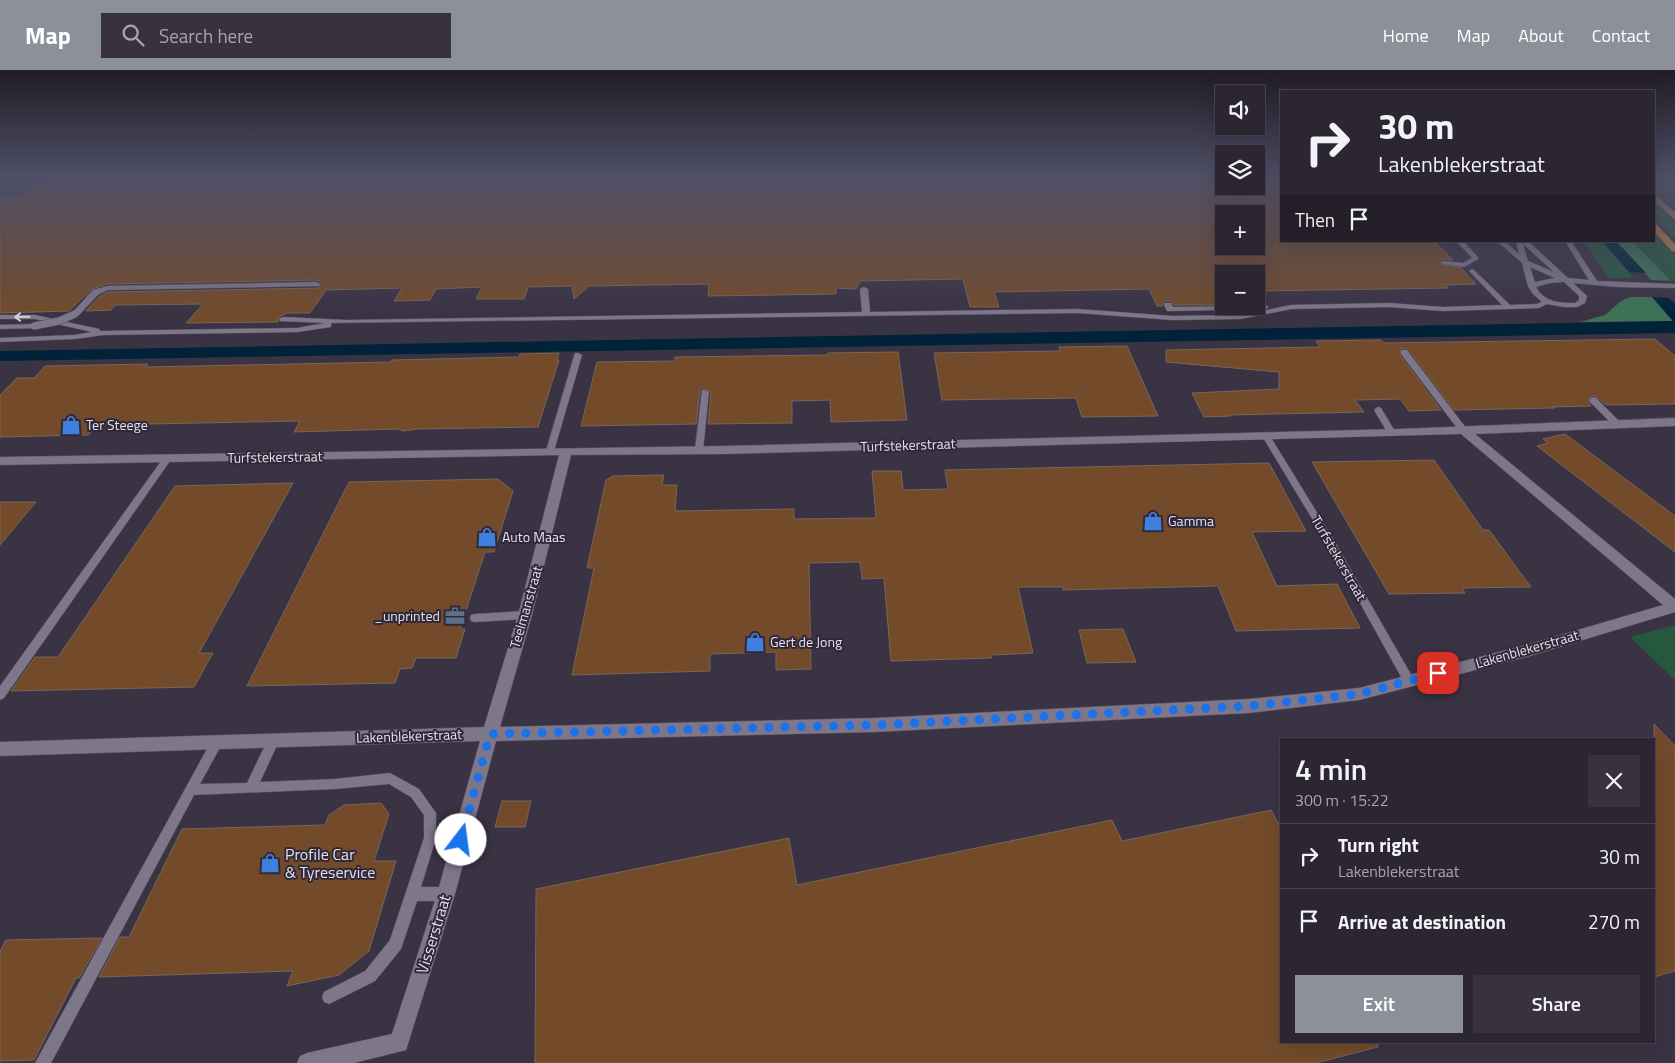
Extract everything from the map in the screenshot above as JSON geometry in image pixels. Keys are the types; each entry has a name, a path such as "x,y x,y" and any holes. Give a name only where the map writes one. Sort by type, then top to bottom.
{"main road":[{"path":"1655,228 1675,249"}],"street":[{"name":"Turfstekerstraat","path":"0,461 699,450 1392,433 1675,422"},
{"path":"1463,430 1675,607"},
{"name":"Teelmanstraat","path":"490,734 526,616 566,451"},
{"name":"Lakenblekerstraat","path":"0,749 490,734 875,725 1249,706 1359,694 1530,650 1675,607"},
{"name":"Visserstraat","path":"306,1063 399,1043 446,894 490,734"}],"lane":[{"path":"1444,263 1464,264 1476,258 1460,242"},
{"path":"1501,242 1525,262 1566,281"},
{"path":"1519,242 1536,294 1546,302 1577,305 1582,301 1583,296 1525,242"},
{"path":"1569,242 1594,282"},
{"path":"1472,271 1508,307"},
{"path":"1532,286 1540,282 1566,281 1675,286"},
{"path":"0,327 34,326 59,321 75,314 96,292 107,288 316,284"},
{"path":"864,289 866,314"},
{"path":"1168,306 1170,309 1389,305 1443,309 1539,306 1546,302"},
{"path":"283,319 347,322 1078,311 1172,318 1241,317 1291,307"},
{"path":"0,317 35,317 104,333"},
{"path":"0,340 74,337 104,333 297,330 347,322"},
{"path":"1404,352 1463,430"},
{"path":"550,451 578,355"},
{"path":"699,450 705,392"},
{"path":"1593,400 1617,424"},
{"path":"1378,410 1392,433"},
{"name":"Turfstekerstraat","path":"1266,436 1329,539 1409,681"},
{"path":"0,695 167,459"},
{"path":"475,618 526,616"},
{"path":"251,788 273,740"},
{"path":"43,1063 217,742"},
{"path":"192,790 335,784 390,778 415,793 430,813 430,838 396,944 370,976 330,997"},
{"path":"412,894 446,894"}],"green space":[{"path":"1658,222 1675,223 1675,239"},
{"path":"1655,235 1675,255 1675,281 1671,281 1633,242 1655,242"},
{"path":"1585,242 1603,242 1634,278 1609,278"},
{"path":"1617,242 1633,242 1671,281 1651,280"},
{"path":"1630,297 1652,297 1673,321 1580,322 1605,315 1621,301"},
{"path":"1675,625 1675,680 1630,637"}],"water":[{"path":"1603,242 1617,242 1646,273 1629,272"},
{"path":"1652,297 1669,298 1675,304 1675,333 0,361 0,351 1673,321"}],"building":[{"path":"0,222 1215,222 1215,255 1265,255 1265,222 1280,222 1280,242 1435,242 1453,260 1443,259 1440,264 1461,268 1476,284 1445,285 1448,288 1265,291 1265,265 1215,265 1215,305 1174,305 1171,301 1165,301 1162,306 1157,306 1149,289 994,292 999,307 970,307 963,279 860,281 856,289 836,288 836,294 708,296 709,284 589,286 574,299 572,286 528,287 524,299 476,299 482,287 436,289 430,300 394,301 402,288 326,290 310,313 287,313 278,317 278,322 186,323 203,304 115,305 111,310 86,311 100,296 108,292 319,288 322,283 316,280 107,284 92,289 69,311 0,313"},
{"path":"1655,339 1675,356 1675,404 1606,405 1594,395 1587,400 1591,406 1454,410 1408,349 1401,348 1400,355 1441,410 1409,411 1400,399 1355,400 1364,412 1204,417 1192,393 1279,389 1279,372 1166,362 1166,350 1320,347 1316,341 1381,340 1383,343"},
{"path":"1127,346 1158,416 1082,417 1076,398 942,400 934,353 1060,351 1059,347"},
{"path":"898,352 907,420 831,422 830,400 792,401 792,423 708,424 711,392 702,388 700,390 696,424 581,426 597,362 675,361 675,357"},
{"path":"559,353 557,360 559,360 538,427 294,432 300,421 97,425 88,435 0,437 0,395 17,378 34,378 45,366 148,364 145,367 391,362 392,360 519,357 520,354"},
{"path":"1565,434 1675,516 1675,552 1537,446 1548,443 1543,439"},
{"path":"1434,460 1483,530 1489,530 1531,587 1462,588 1465,593 1389,594 1312,462"},
{"path":"1269,463 1306,531 1252,532 1277,586 1337,584 1360,628 1236,631 1218,586 1063,590 1063,587 1018,587 1033,653 991,655 992,658 891,661 884,578 862,579 860,562 809,563 811,669 776,670 776,652 710,654 710,671 572,675 594,568 587,568 606,480 613,476 664,475 662,485 677,485 675,511 794,509 794,519 876,518 872,471 901,471 903,490 948,489 945,470"},
{"path":"498,479 513,491 494,552 485,552 460,629 465,629 456,658 416,658 412,668 400,669 395,683 247,686 349,482"},
{"path":"293,483 199,653 213,653 194,687 11,691 35,657 58,657 175,486"},
{"path":"0,502 36,502 0,545"},
{"path":"1123,629 1136,662 1087,663 1079,630"},
{"path":"1654,724 1675,746 1675,971 1655,977 1655,738"},
{"path":"502,801 531,801 525,827 495,827"},
{"path":"381,803 389,814 374,861 396,861 369,951 339,975 287,986 293,971 99,977 120,937 129,937 182,829 325,825 329,815 344,805"},
{"path":"1271,810 1280,826 1280,1043 1377,1043 1378,1047 1316,1063 535,1063 536,889 789,838 797,885 1112,820 1122,841"},
{"path":"102,938 79,978 76,978 34,1060 0,1061 0,951 6,940"}],"place":[{"name":"Ter Steege","path":"71,425"},
{"name":"Gamma","path":"1153,521"},
{"name":"Auto Maas","path":"487,537"},
{"name":"_unprinted","path":"455,616"},
{"name":"Gert de Jong","path":"755,642"},
{"name":"Profile Car & Tyreservice","path":"270,863"}],"route":[{"path":"461,840 490,734 875,725 1249,706 1359,694 1438,673"}]}
